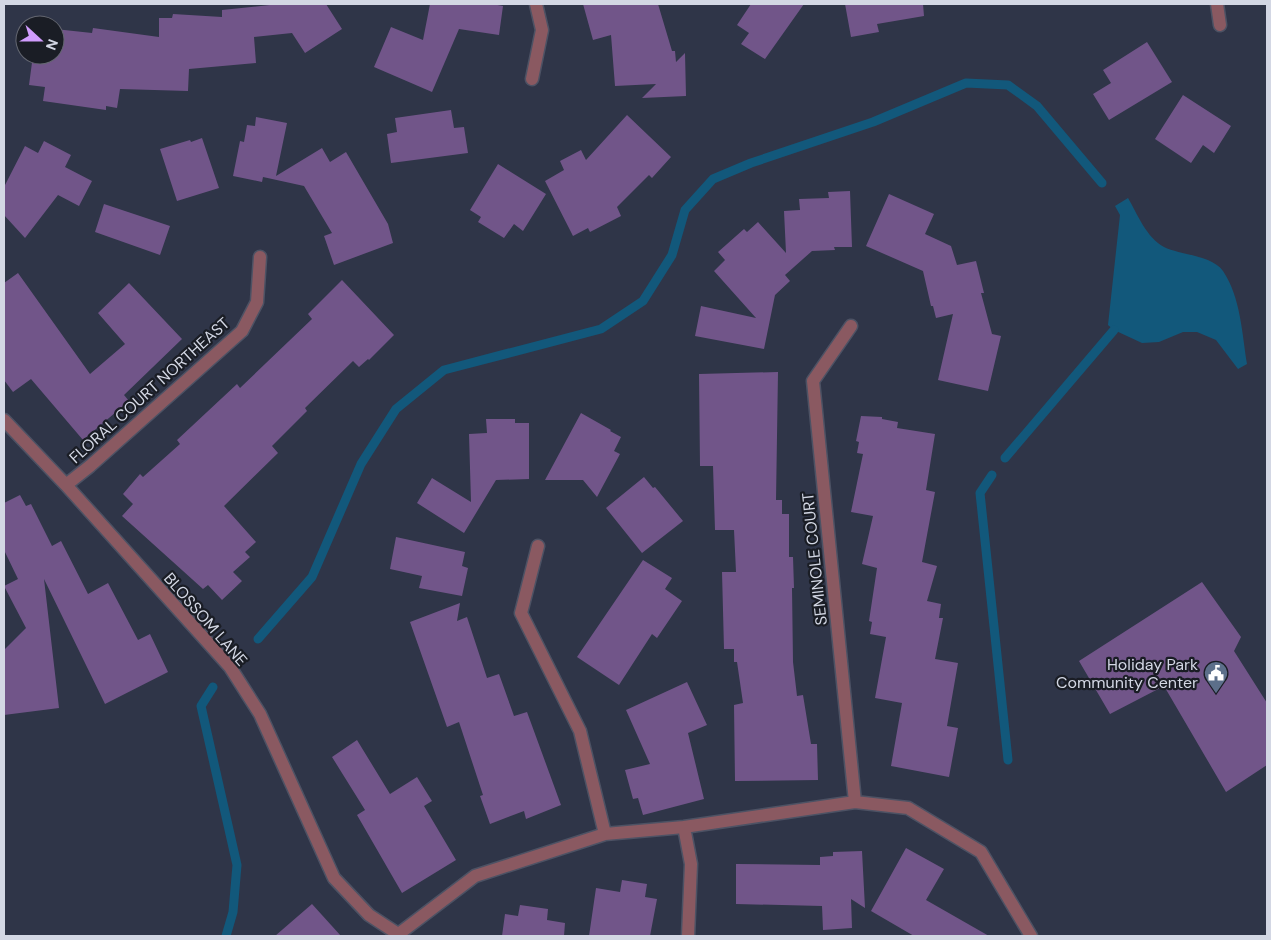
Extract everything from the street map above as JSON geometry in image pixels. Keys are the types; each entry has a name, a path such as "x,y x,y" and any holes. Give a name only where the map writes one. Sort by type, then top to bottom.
{"street":[{"path":"532,79 542,30 536,4"},
{"path":"1217,4 1220,25"},
{"name":"FLORAL COURT NORTHEAST","path":"66,485 90,466 242,331 257,302 260,257"},
{"name":"SEMINOLE COURT","path":"851,326 813,381 854,802"},
{"name":"BLOSSOM LANE","path":"4,420 66,485 230,667 260,714 334,878 369,915 397,935"},
{"path":"538,546 521,613 580,731 605,834"},
{"path":"397,935 475,876 605,834 684,827 854,802 908,808 981,852 1031,936"},
{"path":"684,827 691,864 688,936"}],"water":[{"path":"1128,198 1143,225 1158,243 1171,250 1204,258 1223,271 1234,293 1237,304 1247,364 1238,369 1216,340 1197,332 1183,332 1159,342 1142,343 1114,330 1108,325 1120,215 1115,206"}],"building":[{"path":"279,4 326,4 342,29 305,53 292,33 254,37 256,63 189,69 188,91 120,89 117,108 106,106 106,110 43,101 45,87 29,85 32,65 65,65 65,30 92,33 93,28 159,37 159,18 172,18 173,14 222,17 222,10"},
{"path":"430,4 492,4 503,6 499,35 459,29 432,92 374,67 391,27 423,40"},
{"path":"583,4 658,4 672,51 675,51 676,62 685,53 686,96 642,98 656,84 615,86 611,35 593,40"},
{"path":"751,4 804,4 765,59 741,44 749,33 737,25"},
{"path":"845,4 923,4 924,16 877,24 879,32 851,37"},
{"path":"1147,42 1172,82 1109,120 1093,94 1111,83 1103,70"},
{"path":"1183,95 1231,126 1214,153 1203,145 1191,163 1155,139"},
{"path":"451,110 454,128 464,127 468,153 391,163 387,134 397,132 395,118"},
{"path":"627,115 671,157 652,178 649,175 617,207 621,216 590,232 588,228 573,236 545,181 564,170 560,161 581,150 586,160"},
{"path":"256,117 287,123 276,176 322,148 330,162 346,152 388,224 393,243 334,265 324,236 332,233 304,186 263,177 262,182 233,176 240,141 244,142 247,125 255,126"},
{"path":"202,138 219,188 177,201 160,149"},
{"path":"44,141 71,155 65,167 92,181 79,206 58,195 25,238 4,215 4,187 25,146 38,153"},
{"path":"498,164 546,194 523,231 514,224 504,238 478,222 481,217 470,210"},
{"path":"850,191 852,247 834,247 835,250 812,251 785,275 790,281 775,295 764,349 695,336 701,306 756,318 714,271 725,260 718,252 744,229 747,232 758,222 786,253 784,211 800,210 799,199 829,198 828,192"},
{"path":"889,194 934,214 925,234 951,246 957,265 976,261 984,293 981,293 992,334 1001,336 988,391 938,380 953,314 936,318 933,306 931,306 923,271 866,246"},
{"path":"104,204 170,226 160,255 95,232"},
{"path":"18,273 90,374 125,344 98,313 129,283 182,339 124,395 129,401 83,440 31,379 13,392 4,380 4,283"},
{"path":"342,280 394,335 369,360 359,367 353,361 305,408 307,411 272,446 278,453 224,506 256,542 245,552 250,557 233,572 242,581 222,600 208,585 203,589 122,516 133,504 123,494 140,474 143,477 180,444 177,440 237,384 240,388 312,319 308,314"},
{"path":"778,372 776,500 782,500 782,514 789,514 789,557 793,557 794,588 792,588 793,662 797,696 803,695 811,744 817,744 818,780 735,781 734,705 743,703 737,662 734,662 734,649 724,649 722,572 736,572 734,530 715,530 713,466 700,466 699,374"},
{"path":"581,413 621,437 614,451 620,454 597,497 583,480 545,480"},
{"path":"861,416 882,417 882,419 898,422 897,428 935,434 926,490 935,492 922,562 937,566 927,601 941,604 939,618 943,618 935,659 958,663 947,726 958,728 949,777 891,766 902,703 875,698 886,637 870,634 872,622 869,621 877,568 862,564 873,516 851,512 863,454 857,453 859,442 856,441"},
{"path":"486,419 515,419 515,423 529,423 529,479 496,480 464,533 417,503 432,478 471,502 469,434 487,433"},
{"path":"644,477 653,488 655,487 683,521 642,553 606,508"},
{"path":"20,495 26,506 31,504 52,546 61,541 88,594 108,583 138,640 150,634 168,672 105,704 44,579 59,708 4,715 4,650 26,628 4,586 18,579 4,550 4,503"},
{"path":"396,537 465,552 462,566 468,568 462,596 419,588 422,576 390,569"},
{"path":"643,560 672,578 665,589 682,601 657,638 652,634 619,685 577,657"},
{"name":"Holiday Park Community Center","path":"1202,582 1241,637 1234,651 1267,703 1267,765 1226,792 1164,686 1110,714 1079,661"},
{"path":"460,603 457,621 467,617 487,678 499,674 514,716 527,712 561,805 526,819 524,811 490,824 480,796 483,795 459,722 447,727 410,622"},
{"path":"687,682 707,725 688,733 704,799 643,815 638,798 633,799 625,770 650,764 626,710"},
{"path":"357,740 390,794 417,777 432,801 424,806 456,860 402,893 357,815 365,810 332,757"},
{"path":"906,848 944,869 926,900 989,936 914,936 871,911"},
{"path":"862,851 865,908 851,899 852,928 823,930 822,906 736,904 736,864 820,865 820,857 833,856 833,852"},
{"path":"622,880 647,884 645,897 657,899 650,936 589,936 596,888 620,892"},
{"path":"312,904 341,936 275,936"},
{"path":"520,905 548,909 547,920 565,923 564,936 502,936 505,914 518,916"}],"waterway":[{"path":"258,639 312,577 361,464 396,409 444,370 601,329 643,301 672,255 685,210 713,179 751,163 873,122 966,83 1008,85 1037,106 1102,183"},
{"path":"1005,458 1114,330"},
{"path":"992,475 980,493 1008,760"},
{"path":"213,687 201,706 237,865 233,912 226,936"}],"place":[{"name":"Holiday Park Community Center","path":"1216,694"}]}
